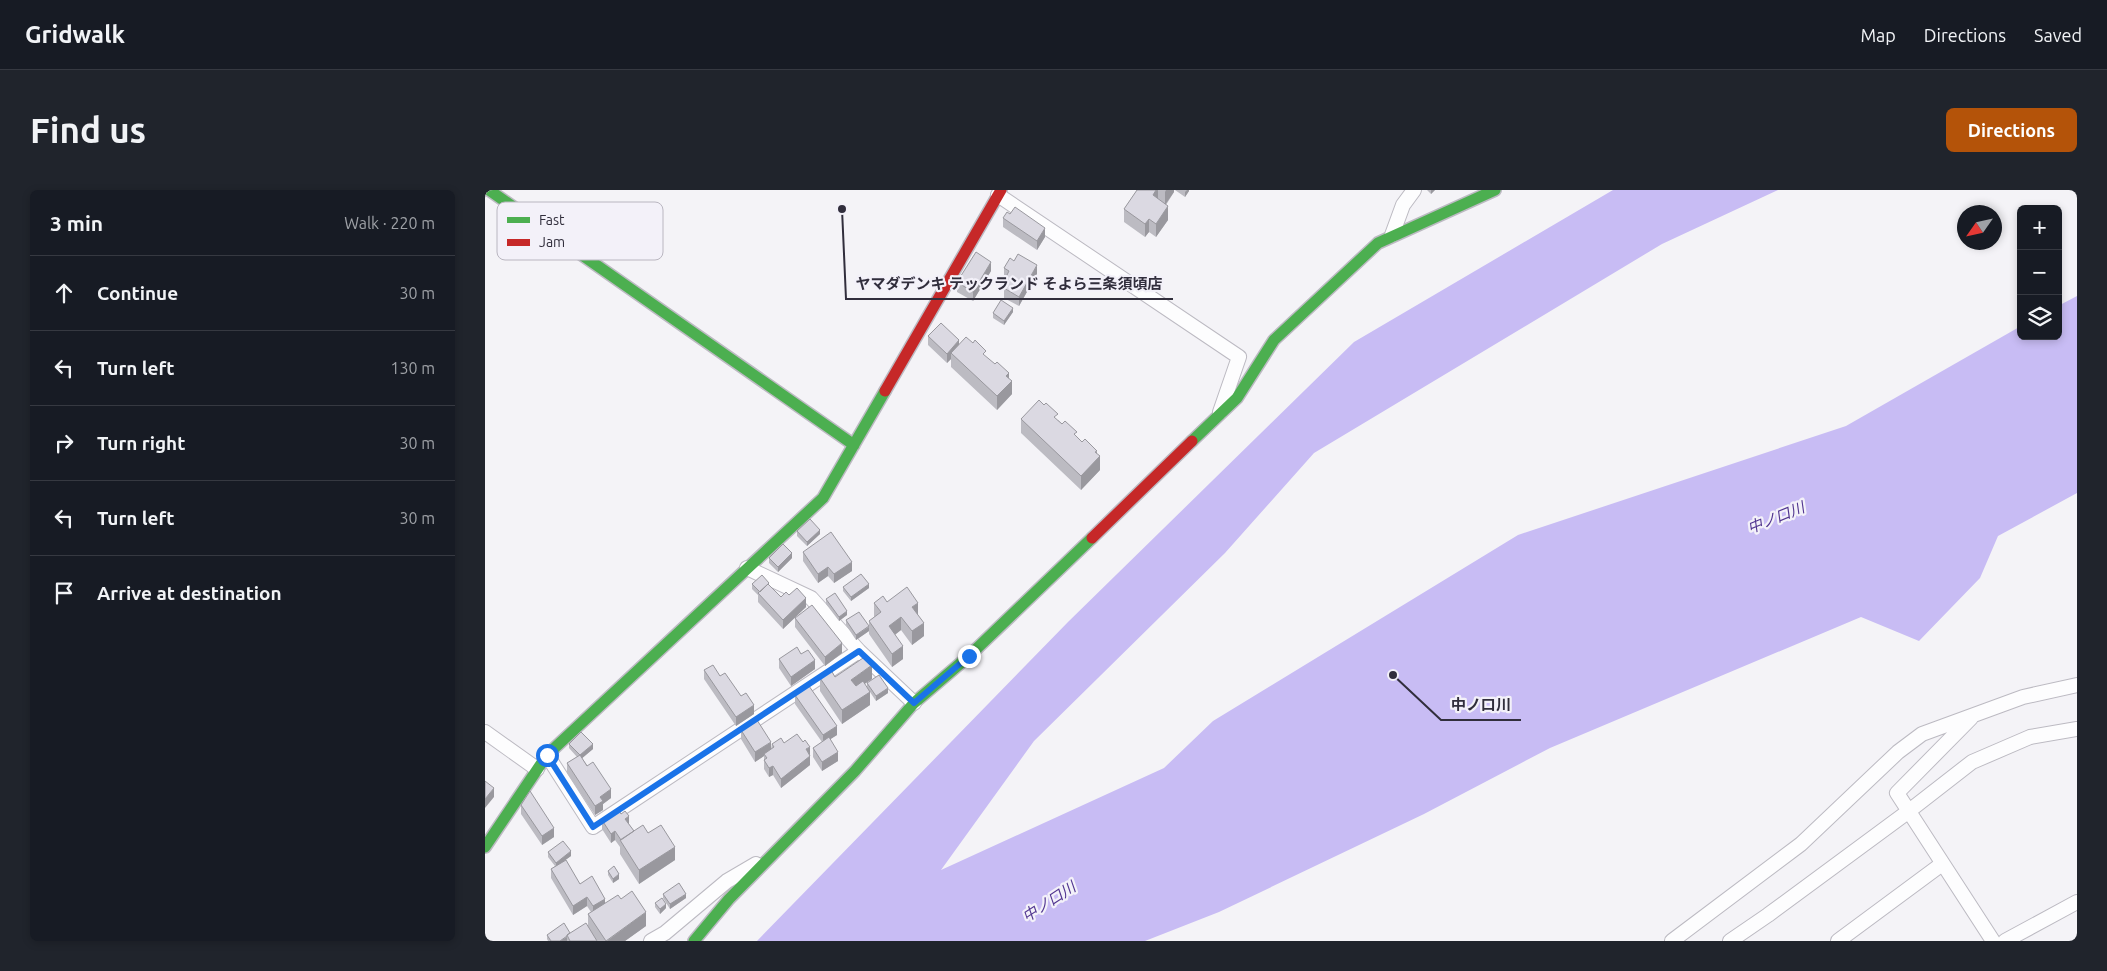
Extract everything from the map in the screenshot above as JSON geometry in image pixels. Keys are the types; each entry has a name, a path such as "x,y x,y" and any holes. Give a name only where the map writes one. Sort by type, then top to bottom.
{"street":[{"path":"489,190 506,202"},
{"path":"1392,235 1403,205 1414,190"},
{"path":"694,941 729,899 768,857 855,771 914,703 976,649 1237,398 1274,340 1378,243 1392,235 1495,190"},
{"path":"485,847 547,755 823,498 1000,192 1239,357 1218,417"},
{"path":"589,260 854,445"},
{"path":"747,568 811,598 859,651 914,703"},
{"path":"547,755 593,827 859,651"},
{"path":"1672,941 1801,844 1898,752 1922,734 2023,697 2077,685"},
{"path":"1973,716 1897,793 1993,941"},
{"path":"1730,941 1909,811 1972,762 2030,737 2077,729"},
{"path":"485,732 537,769"},
{"path":"651,941 665,933 727,881 768,857"},
{"path":"1838,941 1942,864"},
{"path":"2005,941 2077,902"}],"water":[{"path":"1613,190 1778,190 1662,244 1314,453 1225,553 1034,741 941,870 1164,768 1213,721 1518,535 1846,426 2017,328 2017,340 2062,340 2062,304 2077,296 2077,493 1998,536 1980,578 1919,641 1861,617 1550,748 1424,814 1219,912 1145,941 757,941 1068,622 1354,342"}],"building":[{"path":"1137,190 1156,190 1153,195 1168,206 1156,224 1149,219 1145,224 1124,209"},
{"path":"1015,207 1045,228 1037,241 1003,218 1007,212 1010,214"},
{"path":"976,252 991,262 973,292 957,282"},
{"path":"1018,254 1037,265 1019,297 1004,288 1008,281 1005,279 1009,271 1004,268 1010,258 1014,261"},
{"path":"1001,300 1013,308 1004,321 993,313"},
{"path":"941,323 959,340 947,354 928,336"},
{"path":"966,337 973,343 975,340 986,351 983,354 995,364 997,362 1009,373 1006,376 1012,381 997,396 951,353"},
{"path":"1039,400 1044,405 1046,403 1058,414 1054,417 1062,424 1065,421 1077,432 1074,434 1082,442 1085,439 1100,456 1081,476 1021,419"},
{"path":"810,519 820,530 807,542 797,531"},
{"path":"831,532 852,562 834,574 828,567 818,574 803,552"},
{"path":"783,544 792,553 778,567 769,558"},
{"path":"861,574 869,584 851,597 843,587"},
{"path":"762,575 769,583 760,592 752,584"},
{"path":"768,584 781,597 786,592 789,595 797,588 806,598 783,620 758,593"},
{"path":"907,587 918,603 912,607 924,623 912,631 901,617 889,626 903,646 892,654 869,621 881,612 874,603 883,596 887,602"},
{"path":"835,593 847,611 839,617 826,599"},
{"path":"812,605 842,643 825,657 795,618"},
{"path":"859,612 869,626 856,635 846,620"},
{"path":"797,647 801,654 808,650 815,660 791,677 779,659"},
{"path":"866,656 872,665 851,680 856,686 863,681 870,692 842,710 820,678 831,670 835,677"},
{"path":"713,665 720,676 725,673 741,696 746,693 754,705 736,717 704,670"},
{"path":"879,675 888,688 876,696 867,683"},
{"path":"809,686 837,726 823,735 795,695"},
{"path":"757,720 771,742 755,752 741,730"},
{"path":"581,732 593,744 580,755 569,744"},
{"path":"797,734 810,747 806,749 810,756 781,779 773,766 769,768 764,760 767,758 764,754 774,747 772,744 781,738 784,743"},
{"path":"829,737 838,752 822,762 813,748"},
{"path":"580,755 587,766 593,762 611,789 600,797 603,801 595,806 567,763"},
{"path":"485,781 494,788 485,799"},
{"path":"530,791 554,828 542,836 521,805"},
{"path":"618,809 621,814 625,811 629,816 625,819 634,831 621,840 615,831 611,834 602,820"},
{"path":"643,825 648,833 661,825 675,847 639,870 620,840"},
{"path":"563,841 571,851 556,863 548,852"},
{"path":"566,860 580,884 592,876 605,899 593,906 587,897 573,906 551,869"},
{"path":"614,866 619,874 613,879 608,871"},
{"path":"679,883 686,894 670,904 663,894"},
{"path":"632,891 646,912 606,941 588,914 618,895 621,899"},
{"path":"662,898 666,904 660,909 655,903"},
{"path":"564,923 570,933 560,941 551,941 547,935"},
{"path":"586,923 597,941 570,941 567,935"}],"traffic: fast":[{"path":"489,190 506,202"},
{"path":"1192,441 1237,398 1274,340 1378,243 1495,190"},
{"path":"589,260 854,445"},
{"path":"485,847 547,755 823,498 885,391"},
{"path":"694,941 729,899 855,771 914,703 969,656 1092,538"}],"traffic: jam":[{"path":"885,391 1001,190"},
{"path":"1092,538 1192,441"}],"place":[{"name":"ヤマダデンキ テックランド そよら三条須頃店","path":"842,209"},
{"name":"中ノ口川","path":"1393,675"}],"route":[{"path":"547,755 593,827 859,651 914,703 969,656"}]}
